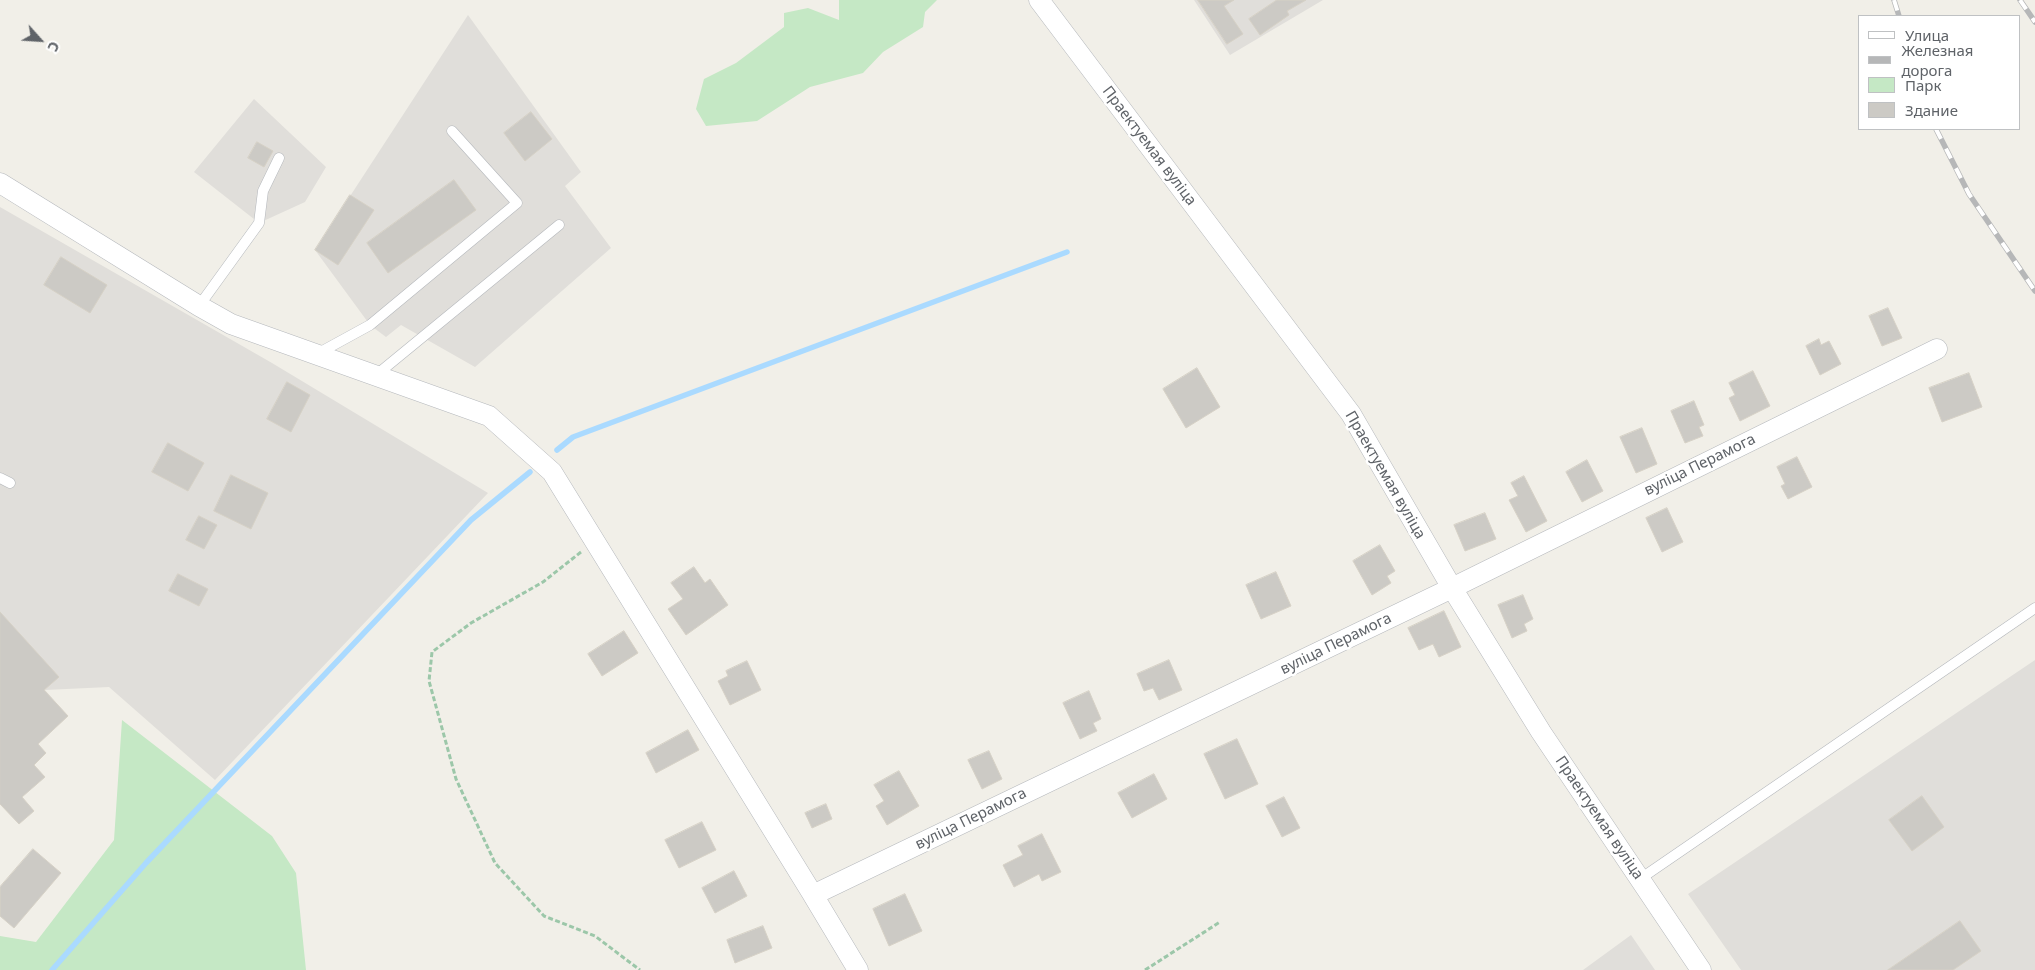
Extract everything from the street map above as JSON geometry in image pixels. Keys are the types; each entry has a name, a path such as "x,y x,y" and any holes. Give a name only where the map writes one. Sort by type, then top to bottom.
{"street":[{"name":"Праектуемая вуліца","path":"1039,0 1351,414 1452,588 1541,732 1701,970"},
{"path":"0,183 231,324 489,416 552,472 858,970"},
{"name":"вуліца Перамога","path":"813,895 1452,588 1937,349"}],"lane":[{"path":"316,354 370,325 517,203 452,131"},
{"path":"199,306 259,222 263,191 279,158"},
{"path":"375,376 559,225"},
{"path":"0,478 10,483"},
{"path":"1640,879 2035,608"}],"path":[{"path":"584,524 585,549 543,582 471,622 432,652 429,681 456,779 495,863 544,916 595,936 640,970"},
{"path":"1145,970 1220,922"}],"shaded area":[{"path":"1194,0 1323,0 1230,55"},
{"path":"468,15 581,172 565,186 611,248 475,367 401,325 386,337 370,325 315,250"},
{"path":"254,99 326,167 305,202 259,223 194,172"},
{"path":"0,207 272,363 488,493 215,780 109,687 45,690 68,716 38,744 46,753 34,765 45,777 22,797 34,811 19,824 0,804"},
{"path":"2035,660 2035,970 1741,970 1688,894"},
{"path":"1631,935 1655,970 1583,970"}],"green space":[{"path":"839,0 937,0 925,12 923,27 883,52 863,73 810,87 757,121 706,126 696,109 704,79 736,63 784,27 784,13 808,8 839,20"},
{"path":"122,720 272,836 296,873 306,970 0,970 0,936 36,942 114,840"}],"building":[{"path":"1198,0 1234,0 1224,6 1243,34 1227,44"},
{"path":"1277,0 1306,0 1287,11 1289,15 1260,35 1249,19"},
{"path":"531,112 552,139 525,161 504,133"},
{"path":"257,142 273,151 264,167 248,158"},
{"path":"454,180 476,210 388,273 367,243"},
{"path":"350,195 374,210 338,265 315,250"},
{"path":"61,257 107,285 90,313 44,285"},
{"path":"1888,308 1902,338 1882,346 1869,316"},
{"path":"1819,339 1821,345 1829,341 1841,364 1820,375 1806,346"},
{"path":"1197,368 1220,407 1186,428 1163,389"},
{"path":"1753,371 1770,406 1740,421 1729,398 1735,395 1729,383"},
{"path":"1969,373 1982,407 1942,422 1929,388"},
{"path":"287,382 310,395 291,432 267,419"},
{"path":"1694,401 1704,425 1699,427 1703,436 1685,443 1671,411"},
{"path":"1642,428 1657,464 1636,473 1620,437"},
{"path":"168,443 204,463 188,491 152,472"},
{"path":"1797,457 1812,487 1788,499 1781,486 1785,484 1777,467"},
{"path":"1587,460 1603,491 1582,502 1566,472"},
{"path":"231,475 268,493 251,529 214,511"},
{"path":"1524,476 1547,521 1526,532 1509,500 1518,496 1511,483"},
{"path":"1667,508 1683,542 1662,552 1646,518"},
{"path":"1485,513 1496,539 1465,551 1454,525"},
{"path":"199,516 217,525 204,549 186,540"},
{"path":"1380,545 1395,571 1387,576 1391,583 1372,595 1353,561"},
{"path":"694,567 705,583 710,579 728,605 686,635 668,609 683,599 671,583"},
{"path":"1276,572 1291,606 1261,619 1246,585"},
{"path":"178,574 208,589 199,606 169,591"},
{"path":"1523,595 1533,619 1524,624 1527,631 1512,638 1498,605"},
{"path":"1444,611 1461,647 1439,657 1433,644 1419,650 1408,628"},
{"path":"0,612 59,677 44,690 68,716 38,744 46,753 34,765 45,777 22,797 34,811 19,824 0,804"},
{"path":"624,631 638,653 602,676 588,654"},
{"path":"1169,660 1182,690 1159,700 1153,688 1144,691 1137,674"},
{"path":"747,661 761,690 730,705 718,681 728,676 726,671"},
{"path":"1089,691 1101,719 1093,723 1097,731 1080,739 1063,703"},
{"path":"688,730 699,750 656,773 646,753"},
{"path":"1237,739 1258,784 1225,799 1204,754"},
{"path":"989,751 1002,779 982,789 968,760"},
{"path":"899,771 919,806 887,825 876,806 884,801 874,785"},
{"path":"1154,774 1167,799 1132,818 1118,793"},
{"path":"1922,796 1944,827 1912,851 1889,820"},
{"path":"1284,797 1300,828 1282,837 1266,806"},
{"path":"826,804 832,819 812,828 805,813"},
{"path":"702,822 716,850 679,868 665,840"},
{"path":"1042,834 1061,872 1042,881 1039,874 1014,887 1003,865 1023,855 1018,846"},
{"path":"33,849 61,873 14,928 0,916 0,887"},
{"path":"734,871 747,896 715,913 702,888"},
{"path":"905,894 922,931 889,946 873,909"},
{"path":"1960,921 1981,951 1953,970 1888,970"},
{"path":"763,926 772,948 735,963 727,940"}],"waterway":[{"path":"557,450 573,437 1067,252"},
{"path":"52,970 146,863 471,520 530,472"}],"railway":[{"path":"1894,0 1899,15"},
{"path":"2020,0 2035,22"},
{"path":"1937,130 1969,194 2035,291"}]}
